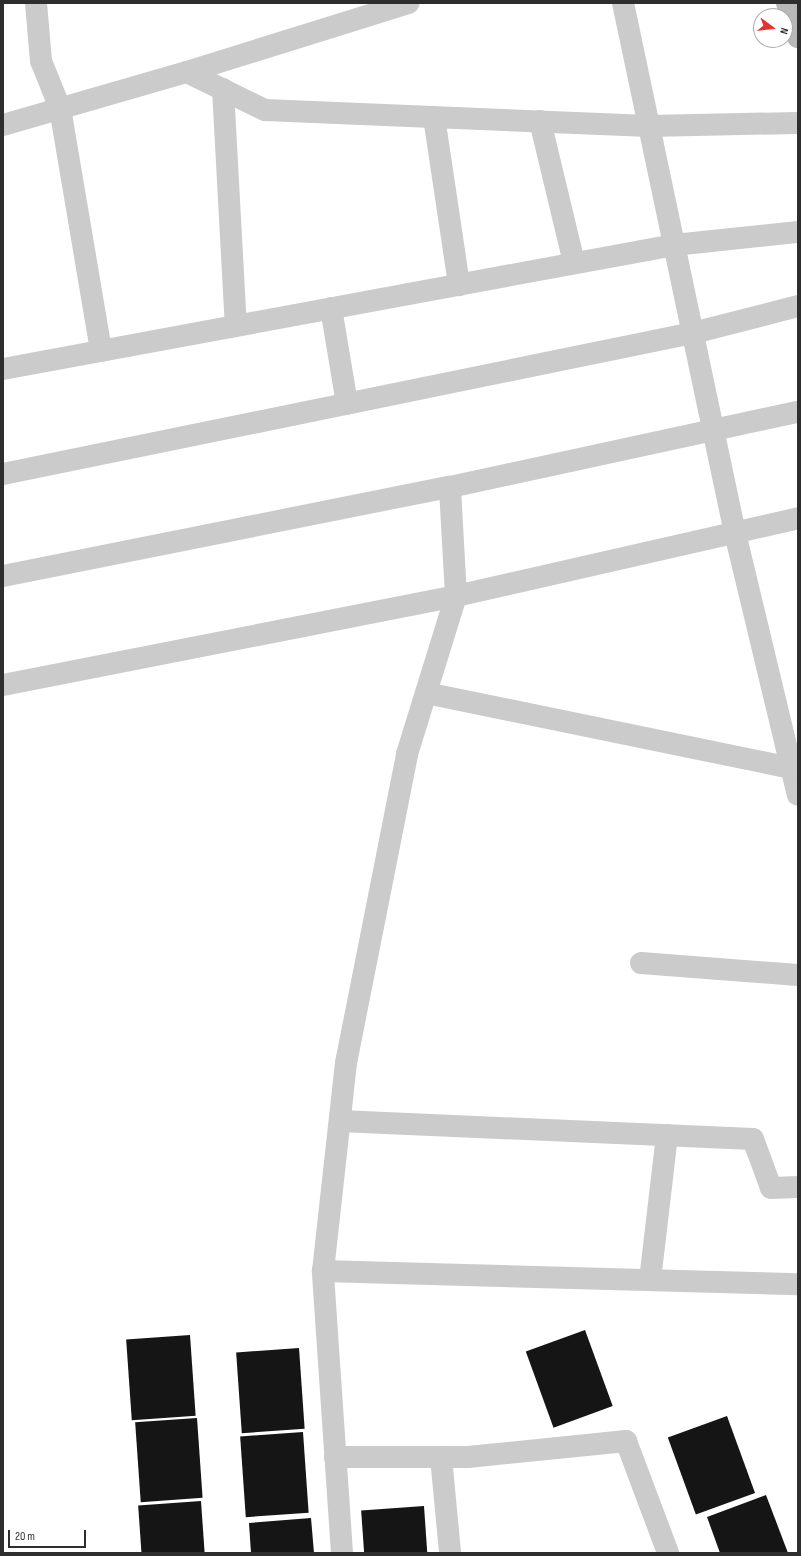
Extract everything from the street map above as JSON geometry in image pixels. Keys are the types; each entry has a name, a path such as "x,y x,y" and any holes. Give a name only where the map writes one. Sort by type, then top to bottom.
{"street":[{"path":"36,3 41,61 60,108 101,351"},
{"path":"3,125 187,72 408,3"},
{"path":"623,3 736,533 798,795"},
{"path":"787,3 798,37"},
{"path":"187,72 264,110 649,126 798,123"},
{"path":"223,89 236,326"},
{"path":"434,117 459,285"},
{"path":"540,121 574,263"},
{"path":"3,369 674,244 798,232"},
{"path":"3,474 693,334 798,306"},
{"path":"331,308 347,404"},
{"path":"3,576 450,487 798,412"},
{"path":"342,1553 323,1271 346,1064 407,754 456,596 450,487"},
{"path":"3,685 456,596 798,518"},
{"path":"426,693 792,768"},
{"path":"641,963 798,975"},
{"path":"340,1121 752,1139 771,1188 798,1187"},
{"path":"650,1280 667,1135"},
{"path":"323,1271 798,1284"},
{"path":"335,1458 468,1457 626,1441 668,1553"},
{"path":"441,1457 450,1553"}],"building":[{"path":"585,1330 613,1406 554,1428 526,1352"},
{"path":"190,1335 196,1416 132,1420 126,1339"},
{"path":"299,1348 305,1429 242,1433 236,1352"},
{"path":"727,1416 755,1493 696,1515 668,1438"},
{"path":"197,1418 203,1498 141,1502 135,1422"},
{"path":"303,1432 309,1513 246,1517 240,1436"},
{"path":"766,1495 788,1553 720,1553 707,1517"},
{"path":"201,1501 205,1553 141,1553 138,1505"},
{"path":"424,1506 427,1553 364,1553 361,1510"},
{"path":"311,1518 314,1553 251,1553 249,1523"}]}
